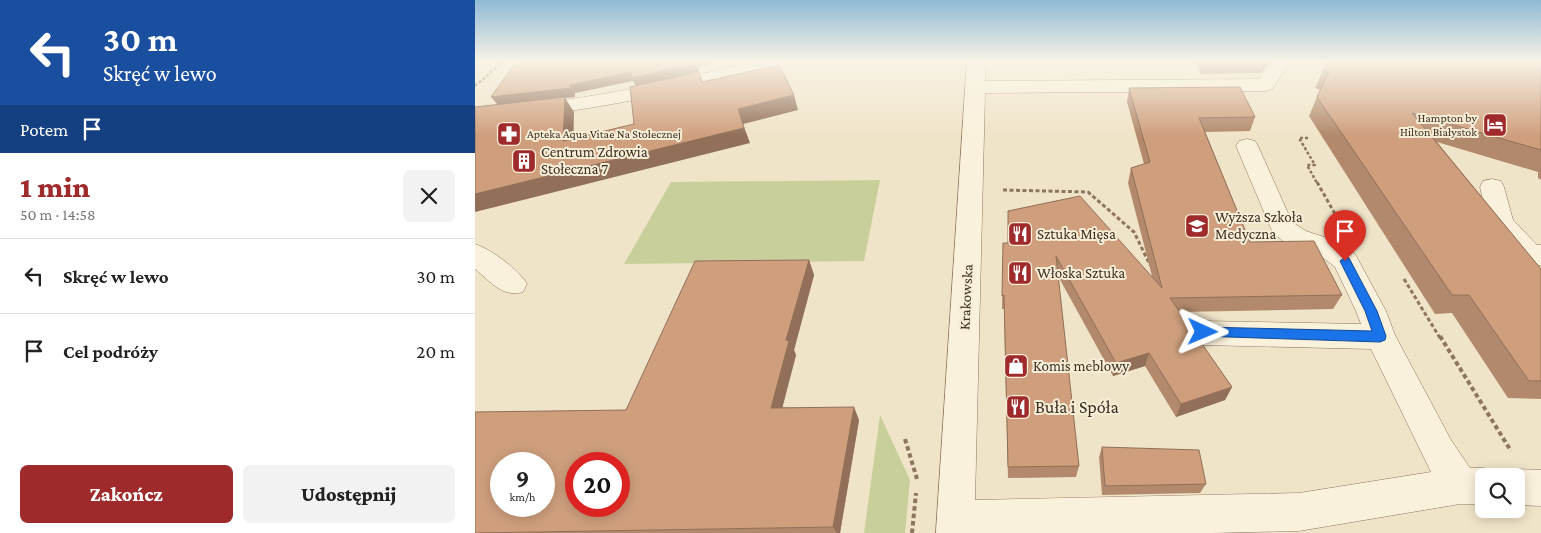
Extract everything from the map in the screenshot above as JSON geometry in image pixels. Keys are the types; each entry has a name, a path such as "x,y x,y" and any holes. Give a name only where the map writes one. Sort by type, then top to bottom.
{"street":[{"path":"475,115 528,112 588,104 672,86"},
{"name":"Krakowska","path":"955,526 975,86"},
{"path":"1247,146 1282,227 1297,238 1330,249 1345,261 1371,311 1380,336 1439,452 1472,486"},
{"path":"1492,187 1501,223 1530,255 1541,255"},
{"path":"475,254 513,284"},
{"path":"1203,332 1380,336"},
{"path":"955,526 1299,512 1472,486"}],"path":[{"path":"1308,138 1299,138 1315,165 1307,164 1340,222"},
{"path":"999,190 1088,192 1134,232 1153,273"},
{"path":"1404,279 1530,488"},
{"path":"905,439 917,476 912,533"}],"green space":[{"path":"880,180 864,261 624,264 671,182"},
{"path":"880,415 910,480 905,533 864,533"}],"building":[{"path":"499,86 570,86 570,88 491,97"},
{"path":"789,86 794,95 738,109 744,128 475,194 475,107 565,97 563,141 634,124 630,87"},
{"path":"1322,86 1541,86 1541,150 1412,113 1541,269 1541,381 1529,381 1469,295 1452,295 1317,97"},
{"path":"1240,87 1255,117 1199,118 1250,242 1314,241 1342,295 1170,298 1232,387 1181,404 1149,353 1116,363 1056,256 1079,466 1008,467 1004,295 1002,296 1003,243 1008,243 1008,211 1080,196 1162,288 1131,168 1150,162 1129,88"},
{"path":"809,260 786,340 789,341 771,408 854,407 833,527 475,533 475,412 626,410 695,261"},
{"path":"1102,447 1199,450 1206,484 1105,486"}],"place":[{"name":"Hampton by Hilton Białystok","path":"1495,125"},
{"name":"Apteka Aqua Vitae Na Stołecznej","path":"509,134"},
{"name":"Centrum Zdrowia Stołeczna 7","path":"524,161"},
{"name":"Wyższa Szkoła Medyczna","path":"1197,226"},
{"name":"Sztuka Mięsa","path":"1020,234"},
{"name":"Włoska Sztuka","path":"1020,273"},
{"name":"Komis meblowy","path":"1016,366"},
{"name":"Buła i Spóła","path":"1018,407"}],"route":[{"path":"1203,332 1380,336 1371,311 1345,261"}]}
